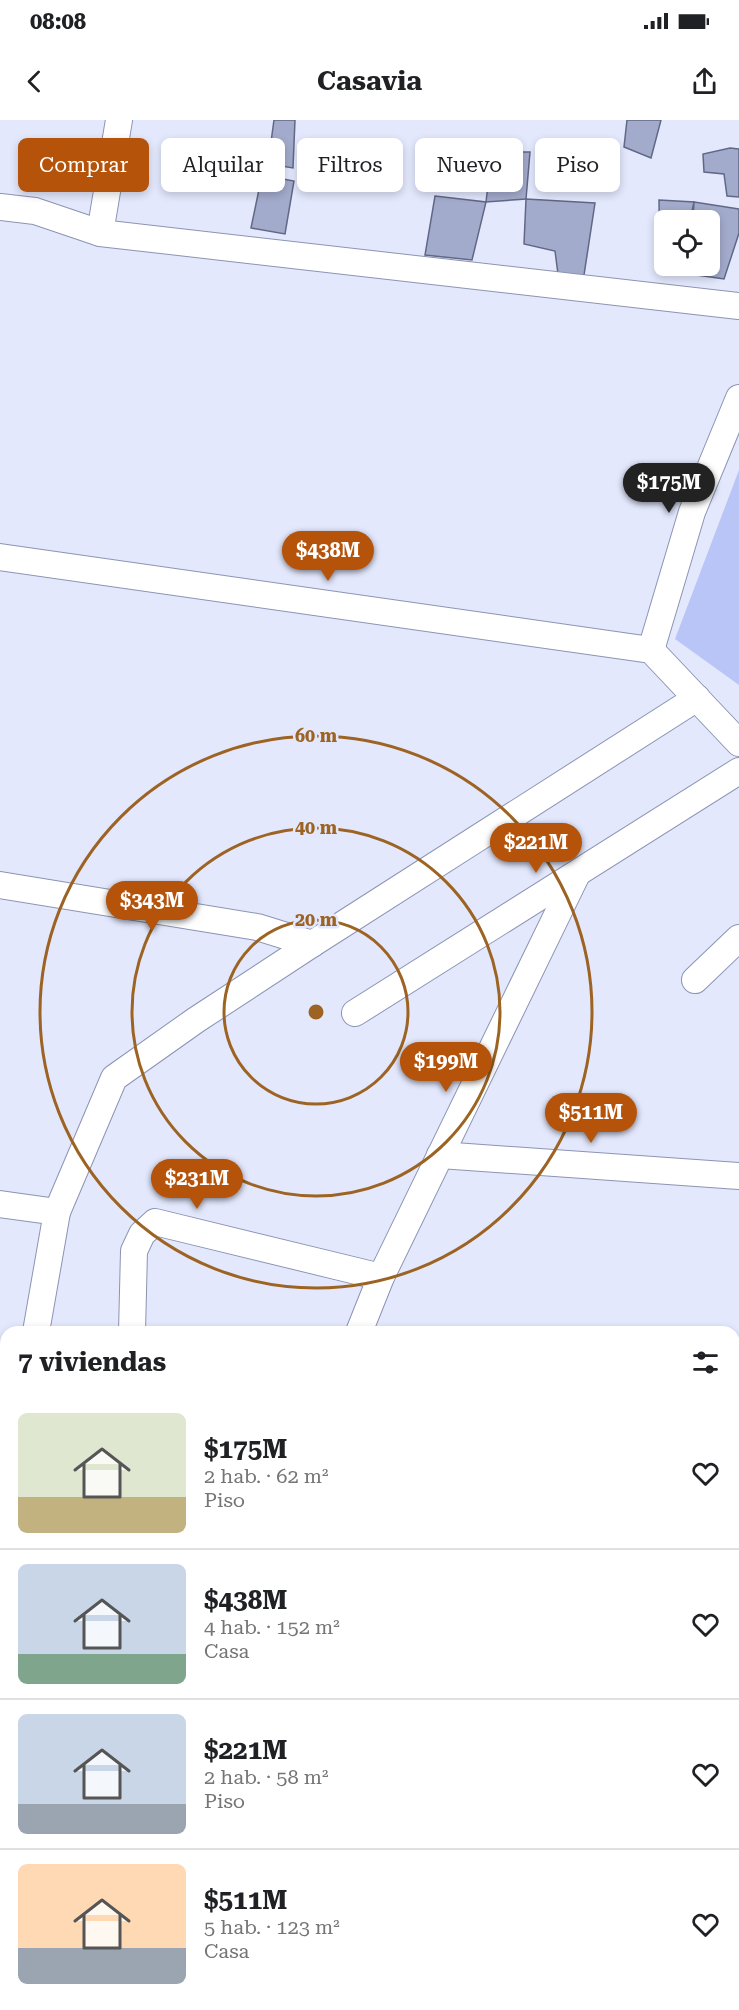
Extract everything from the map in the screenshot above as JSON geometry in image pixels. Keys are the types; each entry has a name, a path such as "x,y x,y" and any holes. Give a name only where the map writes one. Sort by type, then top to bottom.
{"street":[{"path":"100,233 119,120"},
{"path":"0,207 35,211 100,233 739,306"},
{"path":"651,650 692,512 739,398"},
{"path":"0,557 651,650 739,742"},
{"path":"37,1326 57,1212 114,1078 196,1020 312,944 697,698"},
{"path":"355,1013 739,771"},
{"path":"361,1326 381,1277 577,874"},
{"path":"0,885 256,927 312,944"},
{"path":"695,980 739,938"},
{"path":"440,1155 739,1176"},
{"path":"0,1204 57,1212"},
{"path":"132,1326 134,1251 142,1234 155,1222 381,1277"}],"shaded area":[{"path":"739,470 739,685 675,639"}],"building":[{"path":"274,120 295,120 293,168 285,167 285,138 272,138"},
{"path":"627,120 661,120 651,158 624,147"},
{"path":"730,148 739,149 739,197 727,196 724,174 704,172 703,154"},
{"path":"523,152 530,152 526,199 486,202 487,192 523,192"},
{"path":"285,179 294,181 285,234 251,228 258,192 285,192"},
{"path":"435,196 486,202 472,260 425,255"},
{"path":"526,199 595,203 584,275 558,274 555,251 524,244"},
{"path":"659,200 694,202 692,210 659,210"},
{"path":"694,202 739,209 739,233 724,279 704,276 720,276 720,210 694,210"}]}
